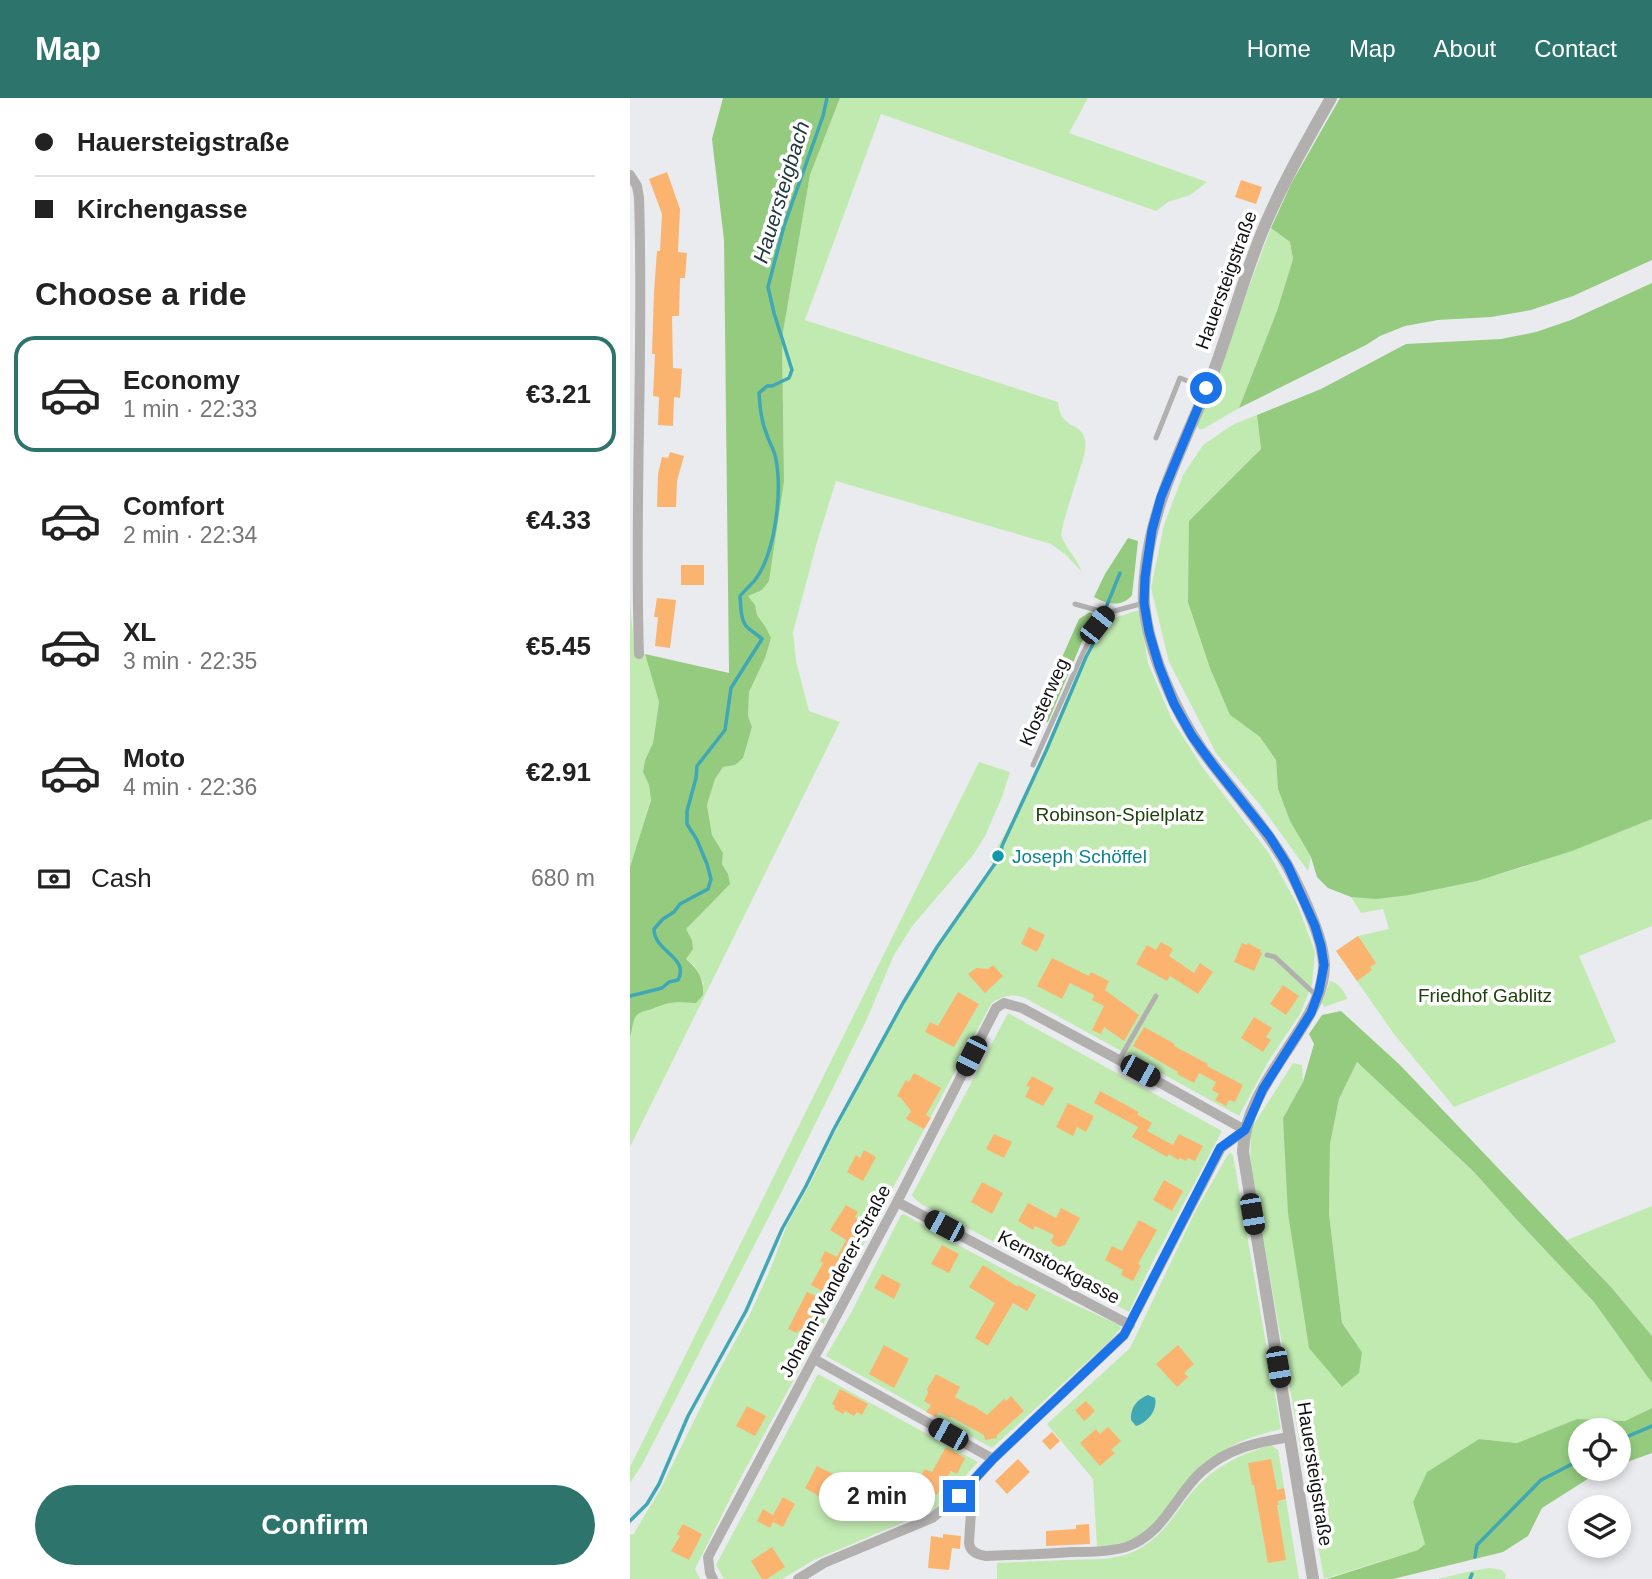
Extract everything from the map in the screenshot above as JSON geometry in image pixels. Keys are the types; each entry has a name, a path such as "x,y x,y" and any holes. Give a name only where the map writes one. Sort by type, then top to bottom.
{"street":[{"name":"Hauersteigstraße","path":"1313,1579 1243,1162 1245,1130 1263,1089 1311,1013 1324,965 1318,935 1308,909 1281,854 1202,750 1174,704 1159,666 1144,603 1147,559 1156,514 1206,388 1264,226 1331,98"},
{"path":"630,175 637,186 639,198 642,279 637,482 639,654"},
{"name":"Johann-Wanderer-Straße","path":"713,1579 708,1557 897,1202 996,1008 1004,1003 1022,1008 1119,1060"},
{"path":"798,1579 824,1563 932,1518 959,1496 993,1459 1124,1335 1220,1148 1245,1130 1119,1060"},
{"name":"Kernstockgasse","path":"897,1202 1130,1325"},
{"path":"814,1359 993,1459"},
{"path":"973,1480 970,1547 973,1551 986,1556 1097,1551 1126,1547 1150,1534 1199,1474 1223,1455 1241,1447 1289,1437"}],"lane":[{"path":"1156,438 1180,378 1206,388"},
{"path":"1075,604 1107,613 1144,603"},
{"name":"Klosterweg","path":"1033,765 1082,655 1097,625 1107,613"},
{"path":"1267,955 1275,957 1317,996"},
{"path":"1119,1060 1156,996"}],"green space":[{"path":"723,98 840,98 810,175 782,338 784,482 769,581 762,590 748,596 771,638 749,692 748,716 752,727 743,758 735,765 723,767 715,779 707,805 712,835 723,853 722,864 730,884 686,929 693,949 686,959 699,975 703,995 696,1003 669,1003 640,1013 634,1020 630,1036 630,867 651,800 649,785 643,772 653,743 659,702 645,654 729,673 724,240 712,139"},
{"path":"840,98 1088,98 1069,133 1207,182 1190,195 1168,202 1156,211 881,114 805,320 1058,402 1063,417 1083,434 1085,440 1084,456 1061,535 1082,572 1051,544 836,481 793,632 796,661 809,711 840,722 630,1147 630,1036 634,1017 674,1001 704,984 694,965 686,959 692,940 686,929 728,874 722,864 723,853 712,835 707,805 715,779 723,767 735,765 752,728 748,716 749,692 765,658 765,626 757,615 755,605 747,596 762,590 769,581 784,482 782,338 810,175"},
{"path":"1340,98 1652,98 1652,260 1573,296 1531,310 1405,326 1380,336 1239,408 1277,311 1293,259 1290,242 1271,228 1291,184"},
{"path":"1271,228 1290,242 1293,259 1277,311 1239,408 1199,429 1197,426"},
{"path":"1652,283 1652,819 1572,851 1477,881 1376,899 1351,897 1328,888 1317,877 1311,857 1290,821 1278,789 1276,760 1260,737 1230,715 1210,668 1188,602 1189,521 1261,449 1257,415 1321,389 1406,344 1501,339 1536,332 1571,320"},
{"path":"1257,415 1261,449 1189,521 1230,715 1260,737 1276,760 1278,789 1290,821 1311,857 1308,871 1261,806 1216,753 1169,662 1151,588 1164,525 1183,475 1203,445 1234,424"},
{"path":"1128,538 1138,541 1132,595 1119,603 1109,603 1094,597 1105,574"},
{"path":"630,605 635,655 645,654 659,702 653,743 643,772 651,799 630,867"},
{"name":"Robinson-Spielplatz","path":"1139,610 1148,663 1172,720 1203,768 1268,852 1298,906 1315,952 1312,984 1300,1014 1268,1062 1239,1116 1025,998 1007,996 991,1004 740,1479 695,1569 700,1579 630,1579 630,1534 633,1535 660,1490 750,1314 787,1225 857,1090 938,947 995,867 990,861 1011,822 1084,658 1100,629 1111,619"},
{"path":"1090,612 1098,617 1084,637 1048,722 1038,723 1040,707 1079,619"},
{"path":"979,762 1010,772 985,836 974,854 913,925 894,955 866,1021 782,1191 643,1463 630,1483 630,1467"},
{"name":"Friedhof Gablitz","path":"1652,819 1652,926 1579,956 1616,1042 1454,1107 1394,1034 1336,951 1358,936 1389,929 1383,909 1361,913 1351,897 1397,896 1469,882 1548,858"},
{"path":"1330,981 1341,988 1347,999 1324,1007 1322,1002"},
{"path":"1341,1011 1400,1065 1611,1287 1652,1336 1652,1383 1594,1302 1474,1172 1357,1062 1339,1099 1330,1144 1329,1214 1342,1323 1362,1352 1359,1373 1342,1387 1309,1348 1288,1213 1283,1118 1303,1082 1314,1044 1309,1034 1322,1015"},
{"path":"1008,1013 1222,1131 1129,1312 921,1204 912,1195"},
{"path":"1357,1062 1474,1172 1594,1302 1652,1383 1652,1408 1631,1418 1568,1418 1568,1423 1517,1443 1479,1439 1427,1472 1413,1502 1425,1544 1418,1550 1324,1579 1250,1166 1251,1129 1293,1063 1302,1065 1303,1082 1283,1118 1309,1348 1362,1352 1342,1323 1329,1214 1330,1144 1339,1099"},
{"path":"1230,1153 1233,1155 1281,1429 1245,1440 1225,1450 1145,1532 1122,1543 1097,1548 1093,1479 1047,1424 1130,1348 1195,1212"},
{"path":"1652,1206 1652,1336 1567,1240"},
{"path":"904,1214 983,1258 1121,1328 992,1448 826,1356 901,1215"},
{"path":"818,1374 978,1462 935,1509 814,1560 782,1579 724,1579 716,1565"},
{"path":"1652,1408 1652,1453 1631,1461 1631,1418"},
{"path":"1568,1423 1568,1481 1585,1481 1542,1508 1528,1536 1503,1552 1393,1579 1327,1579 1418,1550 1425,1544 1413,1502 1427,1472 1479,1439 1517,1443"},
{"path":"1271,1445 1278,1450 1299,1579 997,1579 997,1563 1102,1559 1135,1551 1154,1539 1194,1490 1211,1474 1249,1452"},
{"path":"1489,1568 1502,1570 1506,1575 1505,1579 1438,1579 1471,1571"}],"water":[{"path":"1148,1395 1155,1398 1153,1411 1148,1419 1136,1426 1131,1420 1133,1408"}],"building":[{"path":"667,172 680,209 678,252 687,253 685,278 680,278 679,316 672,316 673,368 682,369 680,398 674,397 673,426 658,425 659,397 653,396 655,354 652,354 654,292 662,214 649,179"},
{"path":"1241,180 1262,187 1256,204 1235,197"},
{"path":"670,452 684,456 677,481 676,507 657,507 658,474 662,457 668,458"},
{"path":"681,565 704,565 704,585 681,585"},
{"path":"657,598 676,600 670,648 655,646 658,617 654,617"},
{"path":"1029,927 1045,935 1037,952 1021,944"},
{"path":"1358,936 1376,963 1370,967 1372,970 1357,981 1336,951"},
{"path":"1161,942 1173,949 1169,956 1194,973 1200,963 1213,972 1198,994 1170,976 1167,981 1136,964 1147,945 1156,950"},
{"path":"1242,943 1261,950 1254,971 1234,962"},
{"path":"1052,958 1089,976 1091,972 1109,981 1105,990 1139,1015 1124,1041 1104,1027 1101,1034 1092,1030 1104,1006 1092,1000 1094,995 1070,983 1062,999 1037,986"},
{"path":"993,965 1003,976 985,993 968,974 976,968 988,969"},
{"path":"1283,985 1299,996 1286,1015 1270,1004"},
{"path":"958,992 979,1004 954,1047 925,1032 930,1022 938,1026"},
{"path":"1254,1017 1272,1028 1266,1037 1271,1040 1263,1052 1241,1038"},
{"path":"1144,1027 1243,1085 1235,1102 1229,1100 1226,1106 1215,1100 1219,1094 1212,1090 1216,1082 1199,1073 1194,1083 1133,1046"},
{"path":"914,1073 941,1088 926,1115 931,1118 924,1129 906,1119 911,1111 897,1096 906,1080 909,1082"},
{"path":"1032,1076 1054,1088 1043,1106 1025,1097 1030,1087 1026,1086"},
{"path":"1100,1091 1139,1112 1137,1114 1152,1123 1147,1131 1173,1145 1179,1134 1203,1146 1195,1161 1188,1158 1186,1161 1180,1158 1178,1160 1169,1154 1167,1157 1132,1137 1138,1127 1094,1103"},
{"path":"1068,1103 1094,1116 1086,1132 1077,1127 1073,1136 1056,1127"},
{"path":"994,1134 1012,1142 1004,1158 986,1149"},
{"path":"864,1150 876,1157 863,1181 847,1172 856,1155 860,1158"},
{"path":"1164,1180 1183,1191 1172,1211 1153,1200"},
{"path":"982,1182 1003,1193 992,1214 971,1202"},
{"path":"1028,1203 1056,1218 1061,1208 1080,1218 1065,1245 1059,1247 1053,1244 1051,1241 1054,1235 1035,1226 1033,1230 1018,1221"},
{"path":"846,1205 858,1212 855,1217 867,1225 847,1255 854,1259 847,1273 842,1270 829,1295 811,1285 823,1263 820,1261 825,1251 837,1257 846,1240 830,1230"},
{"path":"1139,1220 1157,1230 1138,1264 1141,1266 1133,1281 1121,1275 1123,1270 1105,1260 1112,1246 1122,1251"},
{"path":"942,1245 959,1254 949,1273 931,1264"},
{"path":"983,1265 1036,1295 1027,1311 1013,1303 988,1346 975,1338 995,1303 969,1287"},
{"path":"882,1274 901,1284 894,1299 874,1288"},
{"path":"807,1292 816,1296 808,1312 817,1317 808,1335 788,1329"},
{"path":"884,1345 909,1359 894,1388 869,1374"},
{"path":"1178,1345 1194,1364 1184,1373 1188,1377 1177,1387 1156,1364"},
{"path":"936,1374 960,1387 955,1397 987,1415 1011,1396 1024,1411 997,1435 997,1438 985,1440 984,1435 951,1417 939,1412 936,1417 926,1412 931,1405 924,1401 927,1389"},
{"path":"840,1389 868,1404 862,1415 857,1412 854,1416 845,1411 843,1414 834,1409 832,1404"},
{"path":"1086,1401 1095,1411 1084,1421 1075,1410"},
{"path":"747,1406 766,1416 755,1436 736,1426"},
{"path":"1108,1427 1121,1441 1111,1450 1115,1453 1100,1466 1080,1443 1096,1429 1100,1434"},
{"path":"1052,1432 1060,1441 1050,1450 1042,1441"},
{"path":"946,1447 965,1458 957,1474 951,1471 937,1495 932,1492 927,1501 912,1492 925,1469 932,1472"},
{"path":"1018,1459 1030,1472 1007,1494 995,1481"},
{"path":"1271,1459 1277,1490 1284,1488 1286,1499 1278,1501 1277,1505 1286,1560 1268,1563 1248,1463"},
{"path":"817,1466 837,1476 824,1499 805,1488"},
{"path":"878,1478 898,1493 889,1504 870,1488"},
{"path":"783,1497 795,1504 783,1527 773,1522 770,1528 757,1521 763,1509 773,1515"},
{"path":"683,1524 702,1534 689,1560 671,1551 680,1536 677,1534"},
{"path":"1089,1524 1090,1544 1046,1546 1046,1531 1076,1529 1076,1525"},
{"path":"943,1534 961,1536 960,1549 952,1548 949,1570 928,1568 931,1536 943,1538"},
{"path":"772,1547 785,1567 767,1579 762,1579 751,1561"}],"waterway":[{"name":"Hauersteigbach","path":"630,996 662,988 669,982 678,980 679,966 659,943 654,929 680,904 708,889 711,879 697,840 687,824 687,811 697,766 725,730 731,688 762,639 745,624 740,596 762,568 773,537 778,502 775,455 763,424 759,393 767,386 789,378 792,370 768,287 784,226 827,98"},
{"path":"1107,605 1120,573"},
{"path":"630,1521 647,1504 659,1484 688,1416 746,1311 782,1229 903,1003 937,947 1001,855 1002,846 1086,657 1106,620"},
{"path":"1631,1435 1652,1426"},
{"path":"1475,1557 1477,1545 1541,1480 1568,1466"},
{"path":"1470,1579 1472,1574"}],"place":[{"name":"Joseph Schöffel","path":"998,856"}],"route":[{"path":"959,1496 993,1459 1124,1335 1220,1148 1245,1130 1263,1089 1311,1013 1322,979 1324,965 1318,935 1293,876 1270,837 1192,736 1174,704 1149,632 1144,603 1152,530 1161,497 1206,388"}]}
